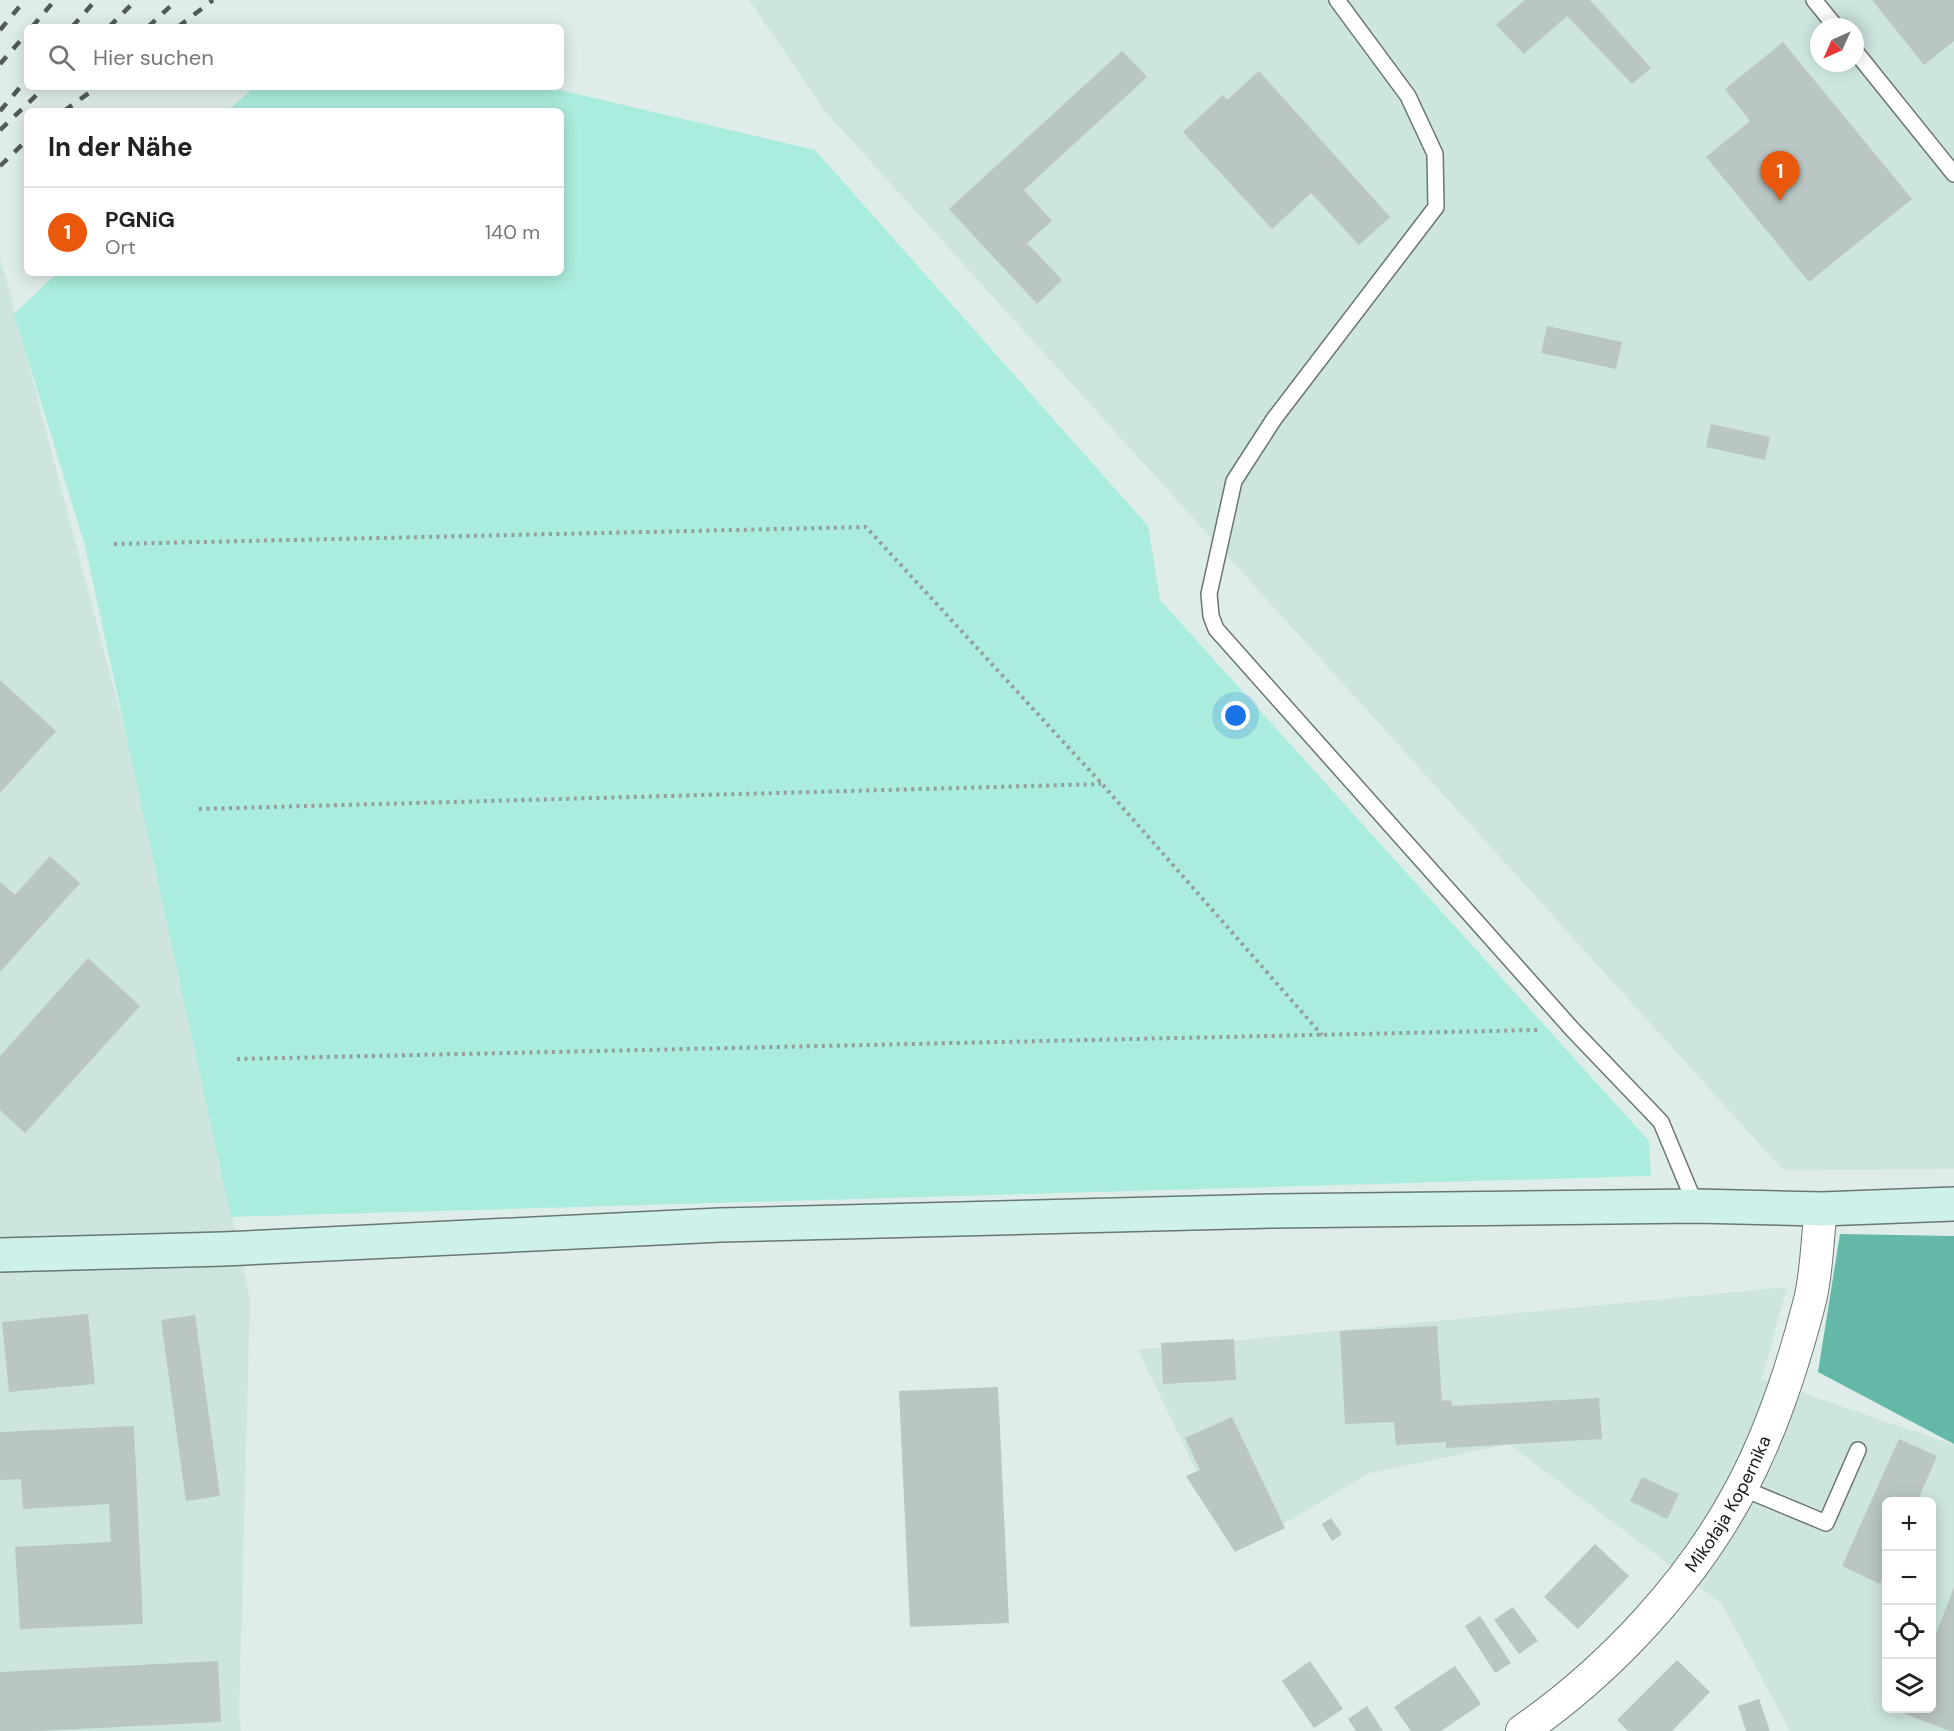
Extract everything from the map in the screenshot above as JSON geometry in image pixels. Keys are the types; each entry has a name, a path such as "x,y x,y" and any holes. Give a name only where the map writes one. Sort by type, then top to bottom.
{"street":[{"path":"0,1255 223,1249 720,1225 1273,1211 1696,1206 1821,1209 1954,1204"},
{"name":"Mikołaja Kopernika","path":"1522,1731 1553,1710 1612,1658 1664,1600 1700,1555 1742,1488 1766,1438 1810,1302 1821,1209"}],"lane":[{"path":"1337,0 1408,96 1435,154 1436,207 1274,419 1234,481 1209,594 1210,616 1216,629 1572,1029 1661,1122 1696,1206"},
{"path":"1814,0 1829,18"},
{"path":"1864,62 1954,174"},
{"path":"1742,1488 1826,1523 1858,1450"}],"path":[{"path":"114,544 866,527 1102,784 1322,1035"},
{"path":"199,809 1102,784"},
{"path":"237,1059 1572,1029"}],"shaded area":[{"path":"749,0 1954,0 1954,1169 1783,1170 824,110"},
{"path":"0,256 129,746 250,1299 239,1716 241,1731 0,1731"},
{"path":"1787,1287 1762,1379 1954,1445 1954,1731 1790,1731 1722,1604 1509,1444 1370,1473 1235,1552 1138,1350"}],"green space":[{"path":"251,90 560,90 815,150 1148,526 1160,600 1649,1141 1651,1176 231,1217 85,546 14,314 54,276 564,276 564,108 231,108"},
{"path":"1840,1234 1954,1236 1954,1444 1818,1372"}],"building":[{"path":"1525,0 1590,0 1651,68 1632,84 1567,16 1524,54 1496,25"},
{"path":"1872,0 1954,0 1954,41 1924,65"},
{"path":"1783,42 1912,199 1809,282 1706,157 1750,121 1725,89"},
{"path":"1122,51 1147,77 1024,190 1052,221 1027,243 1062,280 1037,304 949,209"},
{"path":"1259,71 1390,217 1359,245 1311,193 1272,229 1183,132 1223,95 1227,100"},
{"path":"1547,326 1622,342 1616,369 1541,353"},
{"path":"1711,424 1770,437 1765,460 1706,447"},
{"path":"0,680 56,731 0,793"},
{"path":"50,856 80,883 0,972 0,882 15,895"},
{"path":"88,958 140,1006 25,1133 0,1110 0,1056"},
{"path":"88,1314 95,1384 9,1392 2,1322"},
{"path":"195,1315 220,1496 186,1501 161,1320"},
{"path":"1437,1326 1442,1401 1451,1400 1452,1406 1599,1398 1602,1439 1446,1448 1446,1442 1396,1445 1394,1422 1345,1424 1340,1331"},
{"path":"1234,1339 1236,1380 1163,1384 1161,1343"},
{"path":"998,1387 1009,1623 910,1627 899,1391"},
{"path":"1232,1417 1285,1528 1235,1552 1186,1476 1200,1470 1185,1438"},
{"path":"134,1426 143,1624 20,1629 15,1547 111,1542 109,1504 23,1509 21,1479 0,1480 0,1432"},
{"path":"1899,1439 1937,1456 1919,1497 1882,1497 1882,1579 1880,1584 1842,1566"},
{"path":"1642,1477 1679,1494 1667,1519 1630,1501"},
{"path":"1331,1518 1342,1534 1332,1541 1322,1524"},
{"path":"1595,1544 1629,1576 1578,1629 1544,1597"},
{"path":"1954,1587 1954,1731 1905,1714 1936,1713 1936,1634"},
{"path":"1513,1607 1538,1641 1519,1654 1494,1620"},
{"path":"1480,1616 1511,1663 1495,1673 1465,1626"},
{"path":"1677,1660 1710,1692 1672,1731 1628,1731 1617,1720"},
{"path":"218,1661 221,1722 0,1731 0,1672"},
{"path":"1310,1661 1343,1709 1314,1728 1282,1681"},
{"path":"1455,1666 1481,1704 1441,1731 1411,1731 1394,1707"},
{"path":"1759,1699 1770,1731 1746,1731 1738,1706"},
{"path":"1367,1706 1383,1731 1356,1731 1348,1719"}],"railway":[{"path":"0,30 25,0"},
{"path":"35,24 55,0"},
{"path":"75,24 96,0"},
{"path":"112,24 136,0"},
{"path":"151,24 177,0"},
{"path":"182,24 213,0"},
{"path":"0,64 24,36"},
{"path":"0,111 24,83"},
{"path":"0,130 42,90"},
{"path":"68,108 93,90"},
{"path":"0,166 24,143"}],"place":[{"name":"PGNiG","path":"1780,201"}]}
